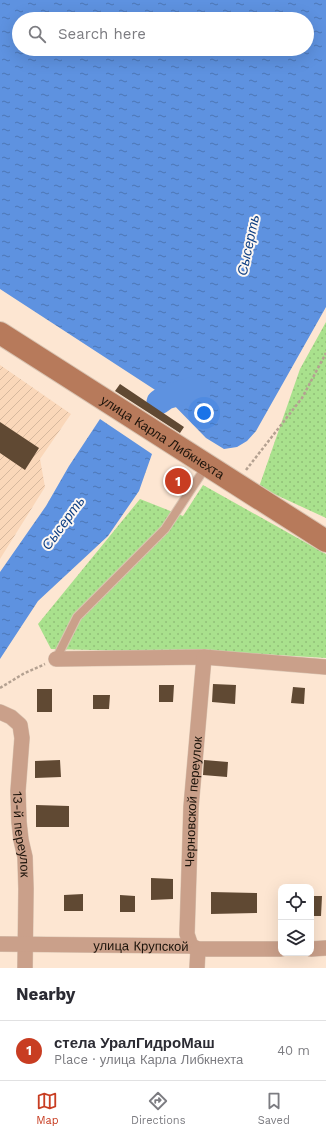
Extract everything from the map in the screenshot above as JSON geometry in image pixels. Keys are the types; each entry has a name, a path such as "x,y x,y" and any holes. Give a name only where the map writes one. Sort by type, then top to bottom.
{"street":[{"name":"улица Карла Либкнехта","path":"0,333 326,541"},
{"path":"56,659 204,657 326,667"},
{"name":"Черновской переулок","path":"197,968 194,948 187,934 191,807 204,657"},
{"name":"13-й переулок","path":"0,712 11,717 20,725 22,738 18,791 19,822 25,857 25,968"},
{"name":"улица Крупской","path":"0,944 278,949"},
{"path":"314,949 326,948"}],"lane":[{"path":"56,659 77,617 165,529 207,465"}],"path":[{"path":"236,484 302,398 326,353"},
{"path":"0,688 39,666 56,659"}],"shaded area":[{"path":"0,365 71,414 40,459 45,487 0,559"}],"green space":[{"path":"326,322 326,518 259,487 300,369"},
{"path":"203,485 326,554 326,658 260,654 51,649 38,624 140,499 183,516"}],"water":[{"path":"0,0 326,0 326,307 256,431 247,441 237,447 224,449 206,438 166,397 0,289"},
{"path":"100,419 152,454 139,491 108,536 38,601 0,659 0,572 46,506 69,466"}],"building":[{"path":"120,384 184,427 180,433 115,391"},
{"path":"0,422 39,448 25,470 0,453"},
{"path":"213,684 236,685 235,704 212,702"},
{"path":"159,685 174,685 173,702 159,702"},
{"path":"293,687 305,688 304,704 291,703"},
{"path":"37,689 52,689 52,712 37,712"},
{"path":"93,695 110,695 109,709 93,709"},
{"path":"60,760 61,777 35,778 35,761"},
{"path":"204,760 228,762 227,777 203,775"},
{"path":"36,805 69,806 69,827 36,827"},
{"path":"151,878 173,879 173,899 151,900"},
{"path":"211,892 257,893 257,913 211,914"},
{"path":"83,894 83,911 64,911 64,895"},
{"path":"120,895 135,896 135,912 120,912"},
{"path":"314,896 322,896 321,916 314,916"}],"waterway":[{"name":"Сысерть","path":"159,402 166,397 198,388"}],"place":[{"name":"стела УралГидроМаш","path":"178,481"}]}
